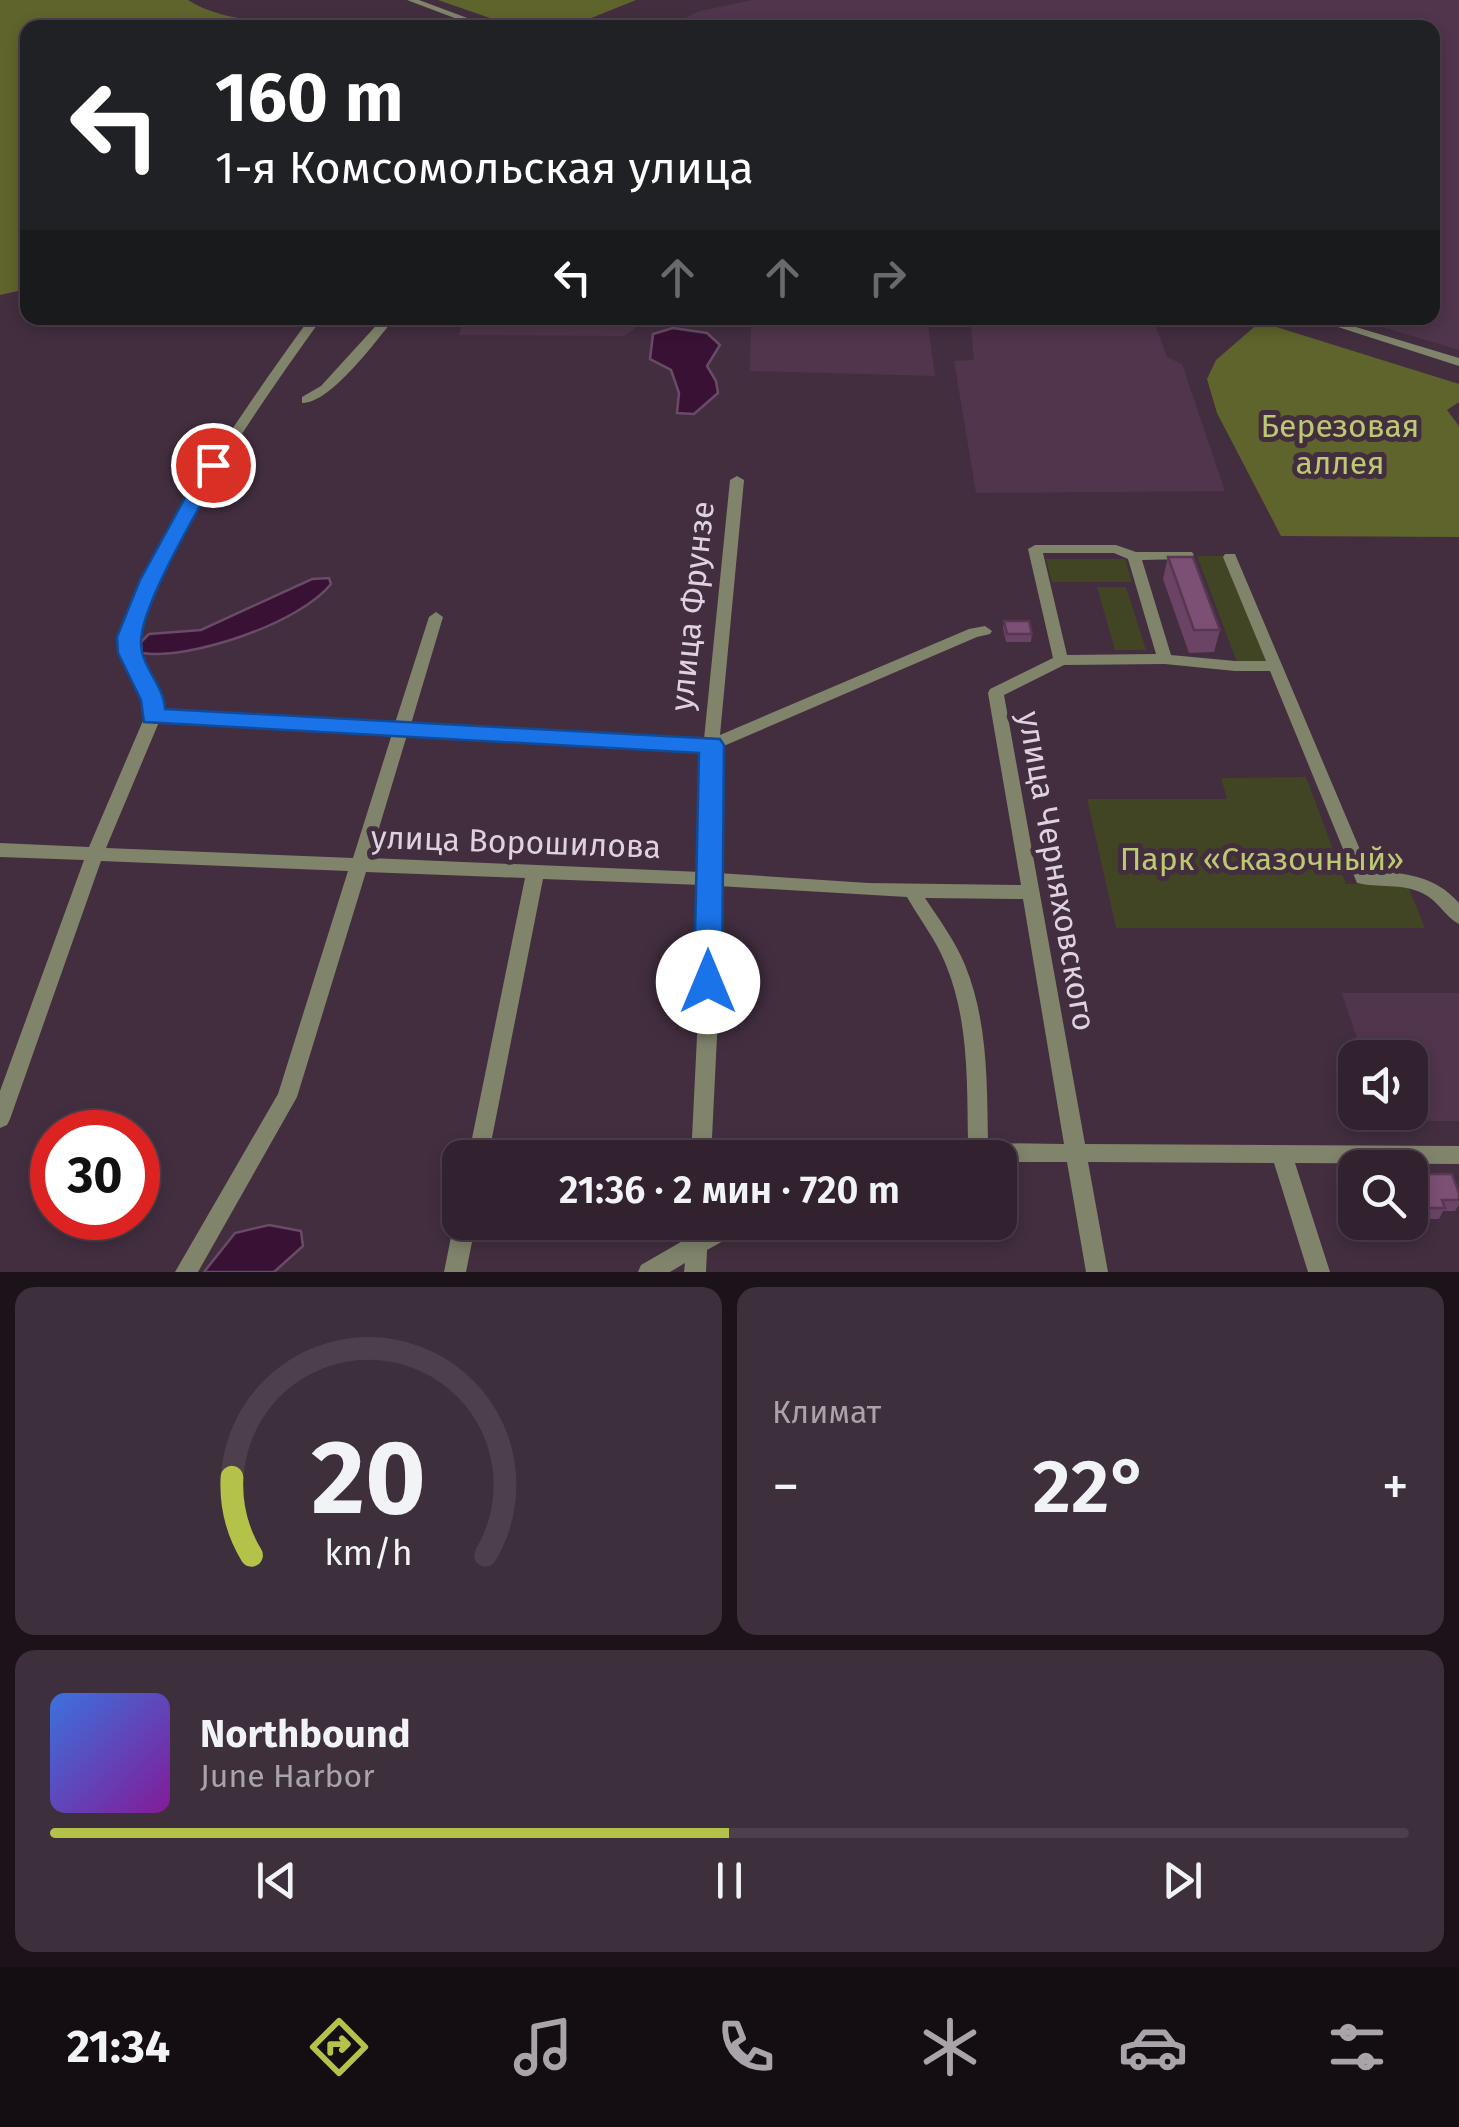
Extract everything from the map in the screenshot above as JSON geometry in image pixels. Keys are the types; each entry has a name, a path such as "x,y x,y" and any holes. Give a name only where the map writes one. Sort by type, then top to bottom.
{"street":[{"path":"411,0 467,20"},
{"path":"0,1119 95,854 153,716 152,700 130,653 129,637 140,602 173,535 231,435 311,325"},
{"path":"306,400 325,389 383,325"},
{"path":"1339,325 1459,362"},
{"name":"улица Фрунзе","path":"702,1140 708,1016 711,745 737,480"},
{"path":"1187,555 1134,556 1116,549 1035,549 1061,660 1165,659 1276,666"},
{"path":"1134,556 1165,659"},
{"path":"1230,557 1363,878 1420,882 1445,898 1459,917"},
{"path":"186,1272 288,1097 356,866 436,618"},
{"path":"153,716 711,745 974,632 985,631"},
{"name":"улица Черняховского","path":"1061,660 996,693 1096,1272"},
{"name":"улица Ворошилова","path":"0,850 708,878 912,891 1029,892"},
{"path":"482,1140 535,873"},
{"path":"912,891 955,965 966,1002 977,1092 978,1140"},
{"path":"1017,1152 1459,1155"},
{"path":"1281,1153 1319,1272"},
{"path":"455,1272 461,1240"},
{"path":"649,1272 690,1240"},
{"path":"694,1272 697,1240"}],"shaded area":[{"path":"752,0 1459,0 1459,350 1375,325 1440,325 1440,20 681,20 700,11"},
{"path":"462,325 636,325 624,336 459,335"},
{"path":"751,325 928,325 935,376 750,371"},
{"path":"971,325 1155,325 1167,357 1182,364 1225,491 976,493 954,361 974,360"},
{"path":"673,328 707,333 720,345 707,366 718,393 694,414 677,413 679,393 671,370 650,359 653,334"},
{"path":"329,578 331,584 316,598 243,636 188,651 142,653 141,642 149,634 201,630 312,579"},
{"path":"1342,993 1459,993 1459,1121 1428,1121 1428,1040 1357,1040"},
{"path":"269,1225 301,1231 303,1246 274,1272 204,1272 235,1233"}],"green space":[{"path":"0,0 188,0 219,14 253,20 20,20 20,291 0,295"},
{"path":"438,0 636,0 586,20 496,20"},
{"name":"Березовая аллея","path":"1257,325 1270,325 1459,384 1459,402 1447,410 1459,426 1459,537 1281,536 1217,413 1207,379 1216,360"},
{"path":"1197,556 1226,556 1269,661 1237,662"},
{"path":"1046,559 1125,559 1132,582 1052,582"},
{"path":"1097,587 1126,587 1146,650 1115,650"},
{"name":"Парк «Сказочный»","path":"1306,777 1346,884 1407,884 1425,928 1116,928 1087,799 1227,799 1221,778"}],"building":[{"path":"1168,557 1193,557 1220,630 1194,630"},
{"path":"1004,621 1029,621 1032,634 1007,634"},
{"path":"1428,1174 1452,1174 1459,1200 1442,1200 1445,1208 1428,1208"}],"route":[{"path":"213,465 173,535 133,620 130,653 152,700 153,716 711,745 708,982"}]}
